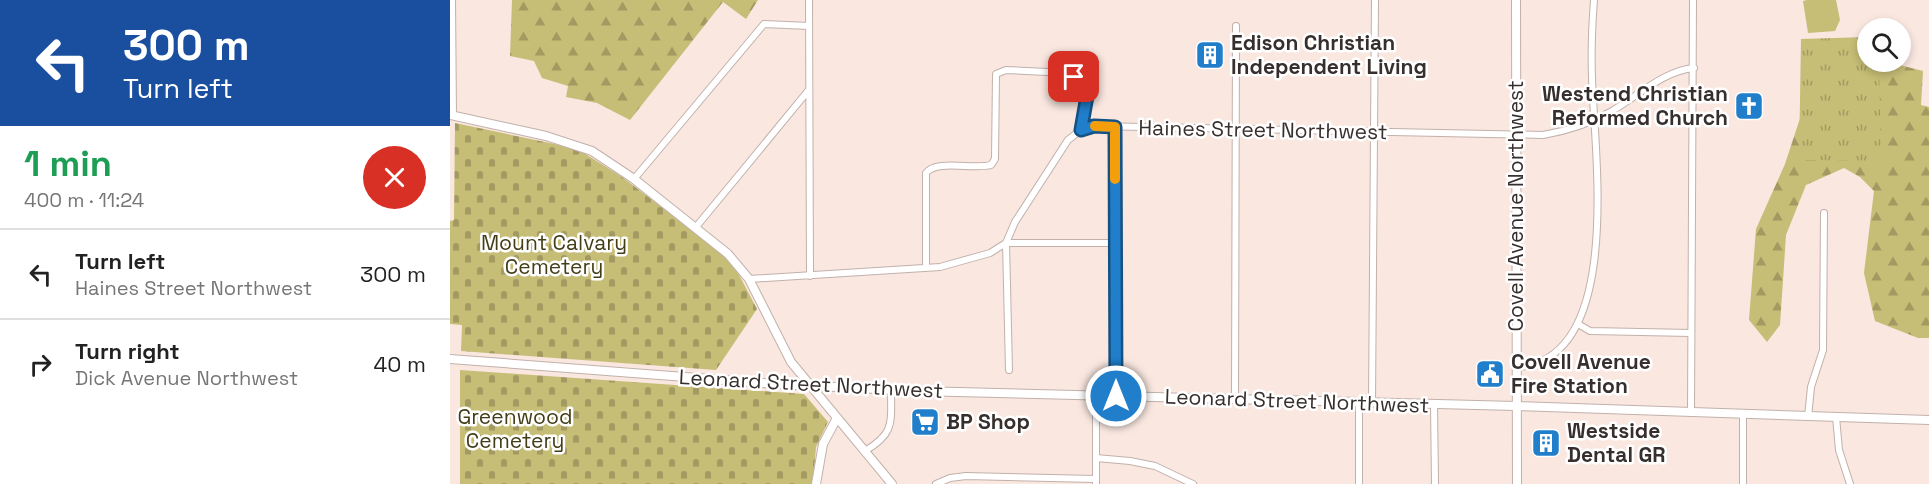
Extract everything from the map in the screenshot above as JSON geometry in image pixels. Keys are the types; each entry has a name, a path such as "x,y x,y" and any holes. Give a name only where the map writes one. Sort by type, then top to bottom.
{"main road":[{"name":"Covell Avenue Northwest","path":"1516,0 1517,484"},
{"path":"452,116 574,144 592,151 634,179 696,227 728,254 748,279 791,362 892,484"},
{"name":"Leonard Street Northwest","path":"450,359 891,390 1516,406 1929,420"},
{"path":"816,484 823,444 837,418"}],"street":[{"path":"452,0 452,116"},
{"path":"809,0 810,276"},
{"path":"1372,403 1375,0"},
{"path":"1516,367 1531,366 1547,360 1563,346 1578,324 1590,278 1597,218 1592,77 1594,0"},
{"path":"1691,413 1693,0"},
{"path":"634,179 760,27 771,23 809,26"},
{"path":"1235,399 1236,26"},
{"name":"Haines Street Northwest","path":"1081,130 1094,126 1515,136 1564,131 1594,120 1674,73 1694,68"},
{"path":"926,268 926,173 936,166 991,165 995,159 996,74 1006,70 1051,71 1074,77 1087,96 1081,130 1068,140 1044,181 1015,222 1006,243 1009,370"},
{"path":"696,227 809,91"},
{"path":"1115,127 1116,396"},
{"path":"1808,417 1811,387 1824,343 1824,213"},
{"path":"748,279 940,267 990,253 1006,243 1116,243"},
{"path":"1578,324 1590,331 1691,333"},
{"path":"865,451 883,441 888,434 891,390"},
{"path":"936,484 950,478 966,476 1096,482 1096,395"},
{"path":"1359,402 1359,484"},
{"path":"1434,404 1435,484"},
{"path":"1743,415 1743,484"},
{"path":"1836,417 1839,450 1850,484"},
{"path":"1096,459 1130,461 1155,466 1183,482 1193,484"}],"green space":[{"path":"512,0 758,0 746,19 723,2 630,120 597,103 566,97 568,86 542,78 534,61 510,56"},
{"path":"1836,0 1840,20 1835,31 1808,33 1803,1"},
{"path":"1857,37 1857,72 1879,72 1881,161 1799,160 1801,39"},
{"path":"1857,67 1857,72 1911,72 1911,68 1923,71 1921,105 1929,107 1929,338 1918,338 1875,321 1864,273 1874,191 1860,177 1844,168 1806,185 1786,235 1780,325 1767,342 1749,320 1756,229 1785,164 1809,91"},
{"name":"Mount Calvary Cemetery","path":"455,123 564,146 584,153 622,177 718,250 737,271 757,309 716,370 461,351 462,325 450,324 450,221 454,220"},
{"name":"Greenwood Cemetery","path":"460,370 804,394 828,422 816,447 813,484 460,484"}],"slow traffic":[{"path":"1095,126 1115,127 1115,179"}],"place":[{"name":"Edison Christian Independent Living","path":"1210,55"},
{"name":"Westend Christian Reformed Church","path":"1749,106"},
{"name":"Covell Avenue Fire Station","path":"1490,374"},
{"name":"BP Shop","path":"925,422"},
{"name":"Westside Dental GR","path":"1546,443"}],"route":[{"path":"1074,77 1087,96 1081,130 1094,126 1115,127 1116,396"}]}
